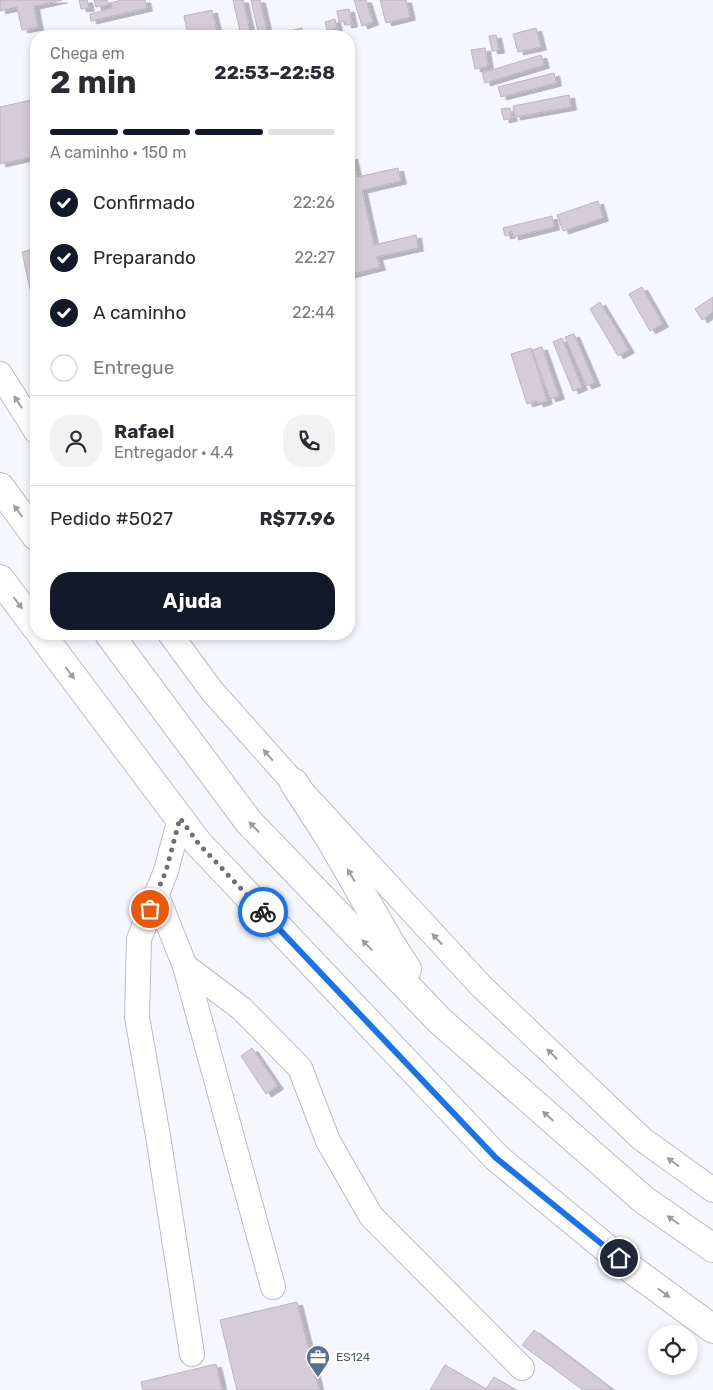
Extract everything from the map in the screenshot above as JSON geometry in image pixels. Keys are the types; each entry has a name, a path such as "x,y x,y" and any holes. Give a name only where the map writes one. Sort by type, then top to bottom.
{"highway":[{"path":"0,487 30,528"},
{"path":"0,579 30,620"},
{"path":"46,640 198,843 496,1158 634,1271 713,1329"},
{"path":"113,640 248,821 440,1021 644,1200 713,1248"},
{"path":"294,783 329,838 389,941 440,1021"}],"street":[{"path":"0,374 30,422"},
{"path":"174,640 212,691 481,986 642,1139 713,1190"},
{"path":"180,818 166,871 139,939 137,1017 192,1354"},
{"path":"156,894 185,966 272,1287"},
{"path":"185,966 242,1009 300,1068 328,1141 371,1216 522,1368"}],"building":[{"path":"0,0 62,0 34,6 38,27 22,30 17,7 0,11"},
{"path":"79,0 87,0 89,8 81,9"},
{"path":"94,0 107,0 108,5 96,7"},
{"path":"121,0 145,0 147,8 91,21 90,14 112,8 111,3"},
{"path":"233,0 243,0 250,30 240,30"},
{"path":"251,0 260,0 267,30 258,30"},
{"path":"354,0 366,0 373,22 362,26"},
{"path":"380,0 406,0 410,17 386,23"},
{"path":"349,9 352,24 346,25 345,21 339,22 337,11"},
{"path":"212,10 217,30 187,30 184,16"},
{"path":"335,19 337,28 327,30 325,22"},
{"path":"536,28 541,47 518,52 513,34"},
{"path":"496,35 499,50 492,51 489,36"},
{"path":"485,48 488,66 475,69 471,50"},
{"path":"541,55 544,65 485,83 482,73"},
{"path":"554,73 556,83 501,97 498,87"},
{"path":"569,95 571,107 515,117 513,106"},
{"path":"30,100 30,157 0,164 0,107"},
{"path":"510,108 512,118 504,120 501,109"},
{"path":"398,168 401,181 362,190 374,245 416,235 418,248 377,257 380,267 355,273 355,169 357,177"},
{"path":"598,201 603,218 563,231 557,215"},
{"path":"552,216 554,227 513,237 512,231 509,232 510,235 505,236 503,228"},
{"path":"30,250 30,289 22,252"},
{"path":"642,287 663,324 650,331 629,294"},
{"path":"713,297 713,312 702,320 695,309"},
{"path":"600,302 629,350 618,356 590,309"},
{"path":"574,334 595,383 586,386 565,337"},
{"path":"562,338 582,387 573,391 553,342"},
{"path":"542,347 559,396 550,399 532,350"},
{"path":"531,348 547,401 538,404 537,401 527,404 511,354"},
{"path":"252,1048 278,1086 266,1094 241,1056"},
{"path":"297,1302 319,1390 237,1390 220,1320"},
{"path":"534,1330 613,1390 583,1390 522,1345"},
{"path":"216,1364 222,1390 143,1390 141,1382"},
{"path":"445,1365 486,1389 494,1377 516,1390 430,1390"}],"way so far":[{"path":"150,909 166,871 180,818 198,843 263,912"}],"place":[{"name":"ES124","path":"318,1378"}],"route":[{"path":"263,912 496,1158 619,1258"}]}
